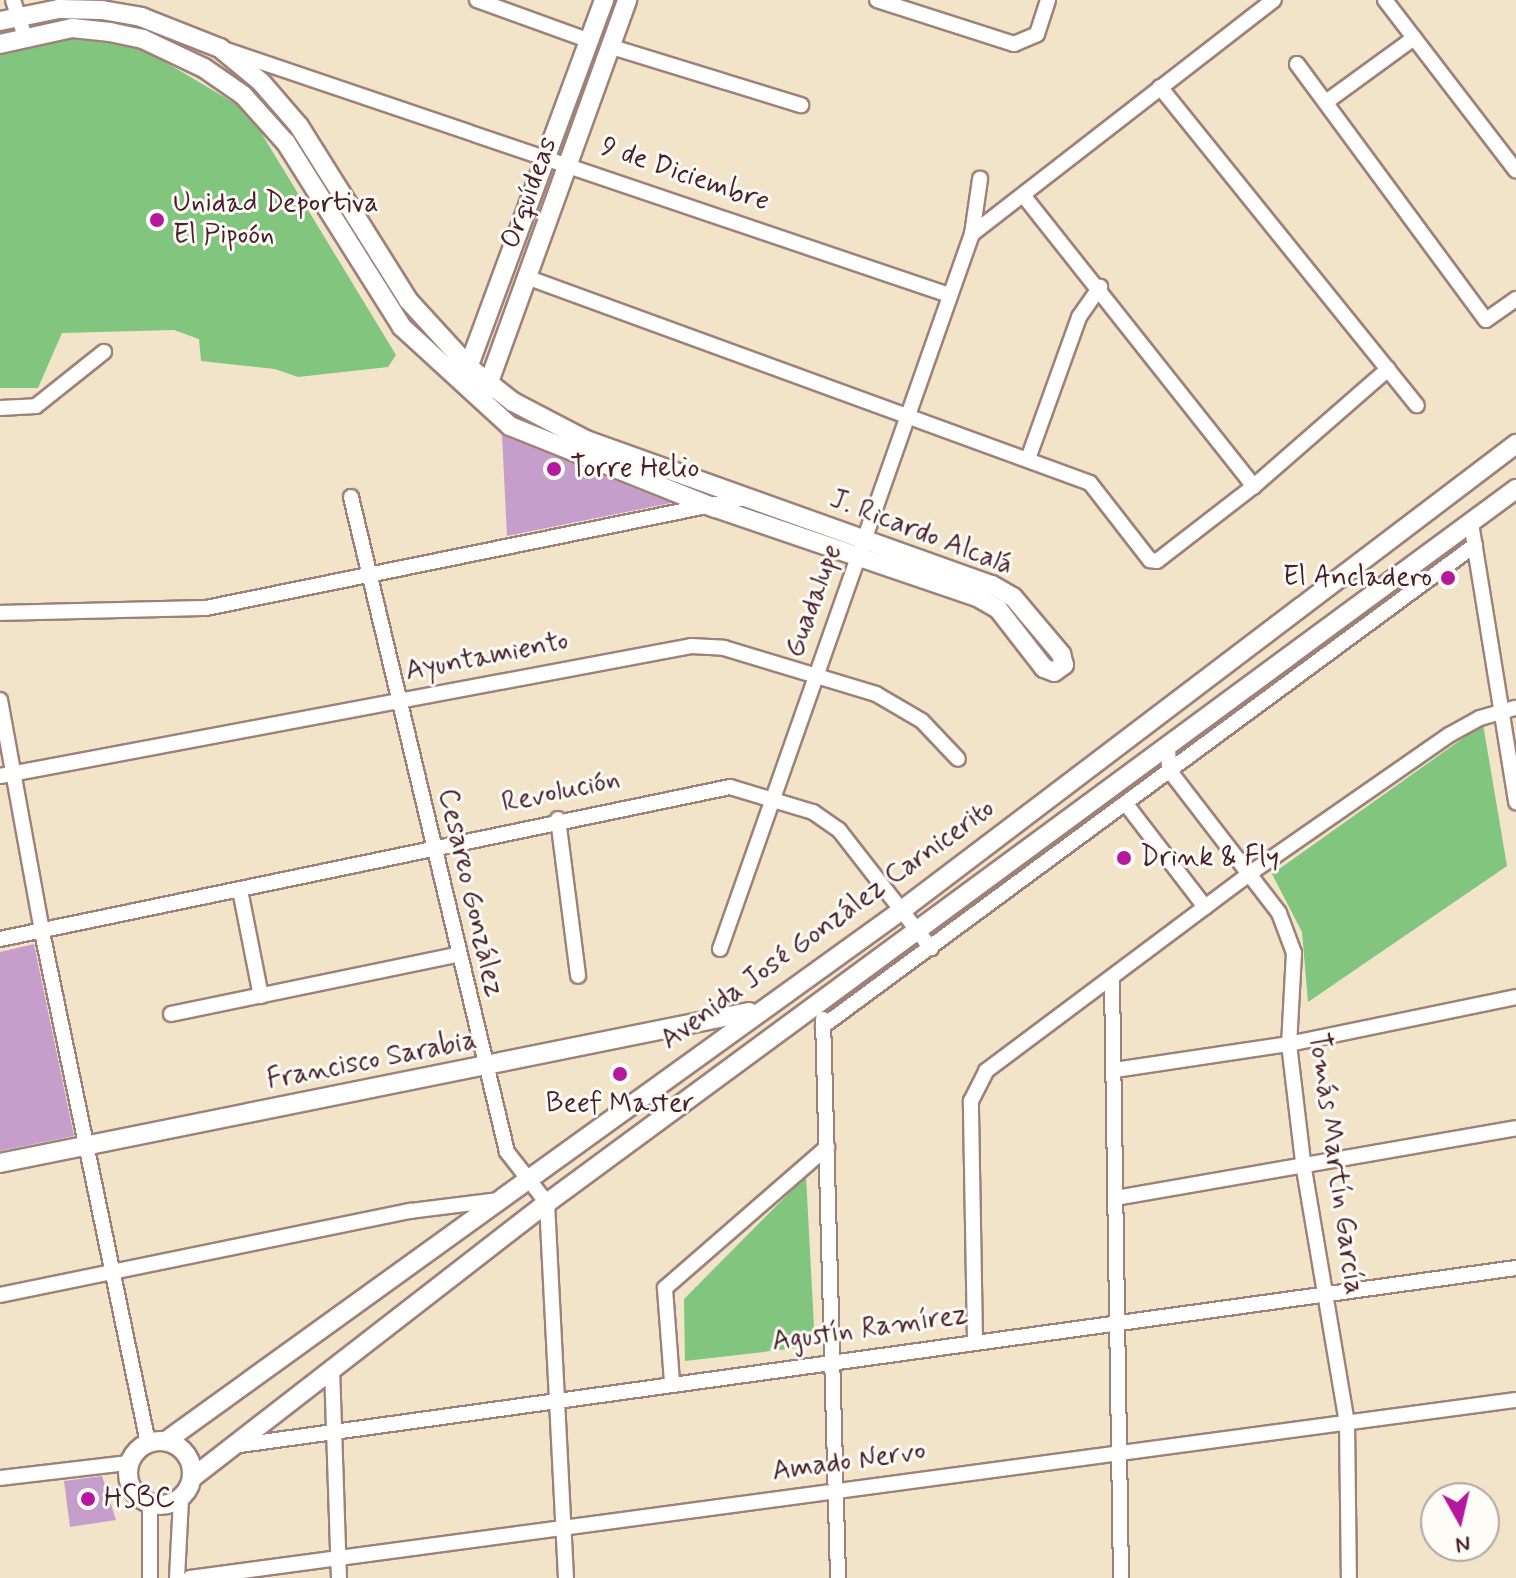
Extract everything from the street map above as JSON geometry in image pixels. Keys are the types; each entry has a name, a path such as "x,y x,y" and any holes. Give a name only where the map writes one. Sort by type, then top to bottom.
{"street":[{"path":"0,6 6,0"},
{"path":"477,0 590,41"},
{"name":"Orquídeas","path":"460,385 470,368 545,155 604,0"},
{"name":"Orquídeas","path":"479,402 489,385 529,278 627,0"},
{"path":"877,0 1014,44 1037,34 1048,0"},
{"path":"1385,0 1516,171"},
{"path":"972,234 1268,1"},
{"path":"18,7 25,36"},
{"name":"J. Ricardo Alcalá","path":"0,21 18,7 141,17 220,48 261,82 299,126 408,300 489,385 572,434 746,498 861,548 977,597 998,609 1044,668 1054,672 1064,665 1061,654 1013,597 960,571 861,548 715,508 510,426 460,385 402,327 305,169 243,95 204,68 143,39 72,28 0,44"},
{"path":"1326,102 1414,38"},
{"path":"612,47 801,105"},
{"name":"9 de Diciembre","path":"220,48 571,163 949,295"},
{"path":"1297,64 1486,320 1516,299"},
{"path":"1160,87 1417,405"},
{"name":"Guadalupe","path":"720,949 972,234 980,179"},
{"path":"1023,195 1100,287 1254,486"},
{"path":"529,278 905,419 1028,459 1090,483 1150,560 1164,559 1254,486 1388,369"},
{"path":"1028,459 1079,317 1100,287"},
{"path":"0,408 36,406 104,352"},
{"name":"Avenida José González Carnicerito","path":"157,1442 528,1182 755,1011 902,910 1516,444"},
{"name":"Avenida José González Carnicerito","path":"192,1478 547,1203 822,998 925,941 1168,748 1516,489"},
{"name":"Cesareo González","path":"351,497 457,955 507,1152 547,1203"},
{"path":"0,613 206,608 715,508 746,498"},
{"path":"1471,523 1510,709 1516,802"},
{"path":"823,1026 925,941 1126,804 1475,545"},
{"name":"Ayuntamiento","path":"7,776 691,646 724,648 815,674 903,708 958,759"},
{"path":"0,700 7,776 111,1272 157,1442"},
{"path":"975,1340 971,1101 986,1071 1112,980 1249,874 1449,735 1510,709"},
{"path":"1168,748 1169,770"},
{"name":"Tomás Martín García","path":"1169,770 1279,913 1294,953 1289,1044 1304,1169 1347,1422 1349,1578"},
{"name":"Revolución","path":"0,939 710,787 774,798 813,812 839,830 925,941"},
{"path":"1126,804 1205,907"},
{"path":"558,819 578,976"},
{"path":"240,890 261,996"},
{"path":"171,1014 457,955"},
{"path":"1112,980 1121,1578"},
{"path":"1115,1070 1289,1044 1516,997"},
{"path":"822,998 838,1578"},
{"name":"Francisco Sarabia","path":"0,1163 755,1011"},
{"path":"1116,1198 1304,1169 1516,1128"},
{"path":"672,1382 665,1288 827,1147"},
{"path":"0,1295 410,1211 502,1200"},
{"path":"547,1203 560,1397 566,1578"},
{"name":"Agustín Ramírez","path":"233,1446 560,1397 1516,1268"},
{"path":"332,1368 339,1578"},
{"name":"Amado Nervo","path":"190,1578 1516,1400"},
{"path":"0,1478 128,1463 157,1442"},
{"path":"157,1442 187,1454 192,1478 181,1498 177,1578"},
{"path":"128,1463 128,1480 135,1495 150,1504 166,1505 181,1498"},
{"path":"150,1504 150,1578"}],"green space":[{"name":"Unidad Deportiva El Pipoón","path":"59,38 138,46 248,111 396,355 388,367 298,377 275,369 201,361 199,339 174,330 62,333 38,388 0,388 0,51"},
{"path":"1483,724 1507,866 1308,1002 1302,932 1272,874"},
{"path":"806,1176 815,1346 685,1361 684,1299"}],"building":[{"name":"Torre Helio","path":"502,435 506,437 671,503 507,536"},
{"path":"34,944 74,1136 0,1151 0,952"},
{"name":"HSBC","path":"102,1476 116,1520 70,1527 64,1481"}],"place":[{"name":"Unidad Deportiva El Pipoón","path":"157,220"},
{"name":"Torre Helio","path":"554,469"},
{"name":"El Ancladero","path":"1448,578"},
{"name":"Drink & Fly","path":"1124,858"},
{"name":"Beef Master","path":"620,1074"},
{"name":"HSBC","path":"88,1499"}]}
